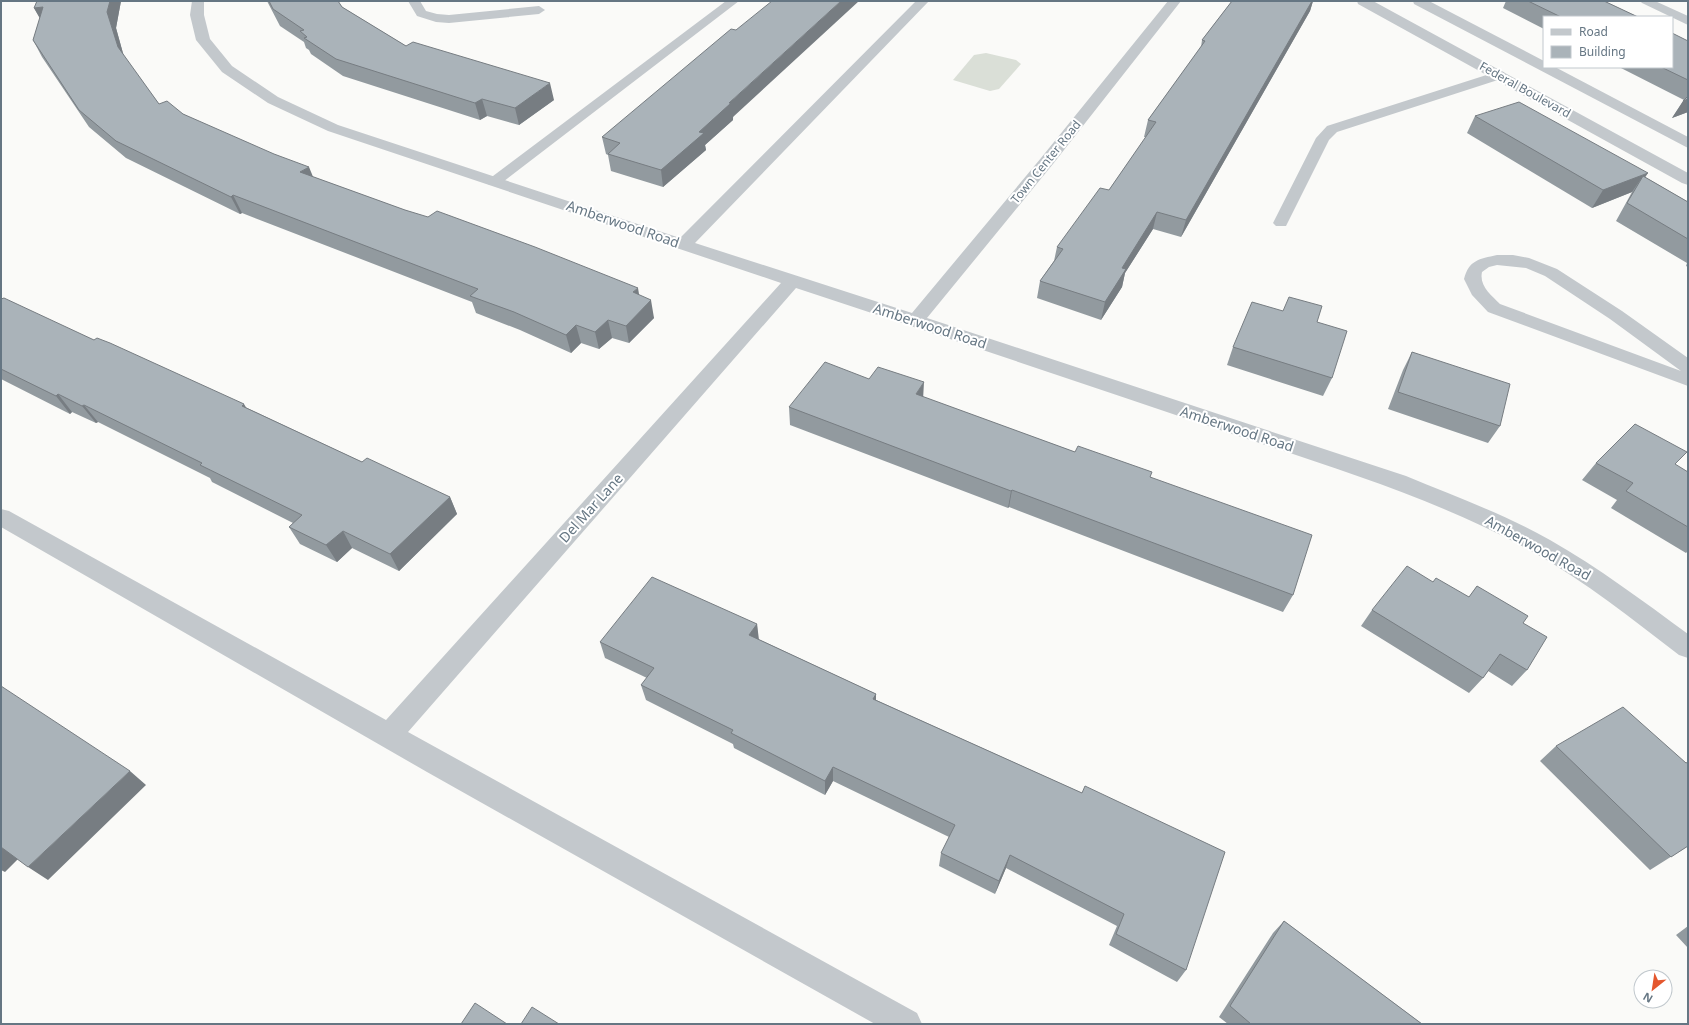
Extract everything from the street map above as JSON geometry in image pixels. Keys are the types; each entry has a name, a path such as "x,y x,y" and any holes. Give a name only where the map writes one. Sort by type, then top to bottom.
{"street":[{"name":"Amberwood Road","path":"198,1 197,15 203,40 227,69 273,100 333,128 1398,482 1472,512 1541,546 1605,585 1688,648"},
{"path":"683,244 923,1"},
{"name":"Town Center Road","path":"916,321 1175,1"},
{"name":"Federal Boulevard","path":"1363,1 1688,180"},
{"path":"1419,1 1543,66"},
{"path":"1546,68 1688,143"},
{"name":"Del Mar Lane","path":"388,735 793,281"},
{"path":"1,517 436,763 906,1024"}],"lane":[{"path":"414,1 420,13 436,18 507,19 539,10"},
{"path":"494,182 733,1"},
{"path":"1646,1 1688,21"},
{"path":"1662,8 1678,2"},
{"path":"1281,223 1323,138 1332,129 1340,125 1499,75"},
{"path":"1688,367 1623,318 1544,269 1520,261 1499,259 1486,261 1478,265 1472,274 1474,287 1480,296 1494,308 1688,380"}],"shaded area":[{"path":"986,53 1016,60 1021,64 999,89 990,91 953,80 974,55"}],"building":[{"path":"37,1 110,1 107,12 118,47 159,104 167,101 183,114 274,154 309,167 300,172 428,217 437,211 535,247 638,288 633,292 651,300 626,326 608,320 595,332 576,325 566,335 514,312 470,296 478,289 233,195 231,197 116,141 79,110 33,40 43,7 34,8"},
{"path":"269,1 338,1 342,7 406,46 413,42 550,83 515,108 482,99 475,103 336,59 304,38 307,37 300,31 304,30 273,9"},
{"path":"772,1 841,1 699,132 704,133 661,170 608,154 620,143 602,137 731,29 736,30"},
{"path":"1232,1 1312,1 1186,220 1157,212 1122,268 1126,269 1105,302 1040,281 1063,249 1057,247 1100,188 1109,190 1156,122 1148,120 1205,41 1202,40"},
{"path":"1528,1 1604,1 1636,16 1559,16"},
{"path":"1673,34 1688,41 1688,80 1663,68 1673,68"},
{"path":"1519,102 1648,173 1603,190 1475,116"},
{"path":"1643,176 1688,202 1688,239 1627,203"},
{"path":"1289,297 1322,306 1317,322 1347,331 1332,378 1233,347 1252,302 1283,311"},
{"path":"4,298 94,340 97,338 110,343 244,404 242,406 362,462 367,458 450,497 390,554 343,531 326,545 289,527 302,515 200,465 202,463 84,405 82,406 58,394 56,396 1,369 1,299"},
{"path":"1412,352 1510,384 1500,426 1398,392"},
{"path":"825,362 869,379 878,367 924,382 916,394 1075,452 1078,446 1152,472 1150,477 1312,535 1293,595 789,407"},
{"path":"1635,424 1687,452 1675,464 1688,472 1688,527 1626,491 1633,483 1596,463"},
{"path":"1407,566 1433,582 1436,578 1469,597 1477,586 1528,616 1523,623 1547,637 1527,670 1500,654 1483,678 1372,610"},
{"path":"652,577 757,624 749,635 876,694 873,699 1082,793 1085,786 1225,852 1186,970 1116,934 1124,914 1010,855 999,881 941,853 955,825 833,767 825,781 731,733 733,730 641,685 654,668 600,642"},
{"path":"1,686 130,771 28,867 1,847"},
{"path":"1623,707 1686,763 1688,762 1688,846 1671,857 1556,746"},
{"path":"1284,921 1422,1024 1251,1024 1230,1006"},
{"path":"475,1003 507,1024 461,1024"},
{"path":"532,1007 559,1024 521,1024"}]}
